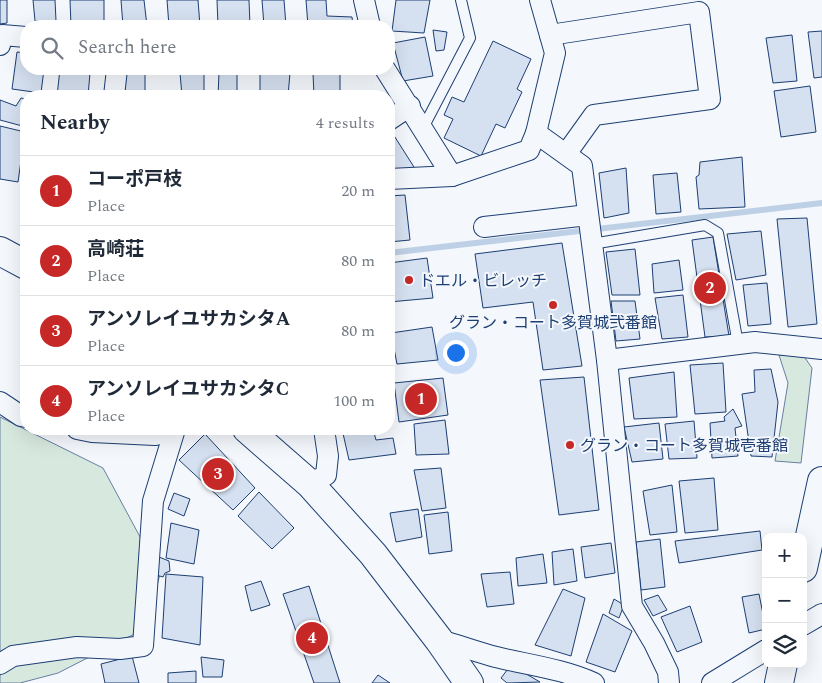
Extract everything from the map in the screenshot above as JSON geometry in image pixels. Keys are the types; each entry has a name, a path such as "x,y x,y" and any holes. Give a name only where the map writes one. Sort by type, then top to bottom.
{"street":[{"path":"364,0 369,20"},
{"path":"395,178 452,176 529,150 536,132 555,52 540,0"},
{"path":"550,35 699,12 710,99 594,114 566,154"},
{"path":"1,39 20,37"},
{"path":"115,90 116,75"},
{"path":"389,75 452,176"},
{"path":"395,116 410,106"},
{"path":"536,132 582,166 607,360 632,606 654,643 668,672 669,683"},
{"path":"484,227 590,231"},
{"path":"0,251 20,262"},
{"path":"607,360 754,342 822,349"},
{"path":"0,402 20,415"},
{"path":"0,664 13,656 77,647 120,649 143,646 153,501 172,435"},
{"path":"254,435 310,484 373,554 439,640 469,683"},
{"path":"310,484 326,475 328,456 325,435"},
{"path":"807,550 822,481"},
{"path":"806,623 822,614"},
{"path":"439,640 495,657 538,665 579,676 594,683"},
{"path":"712,683 762,652"},
{"path":"780,683 782,668"}],"lane":[{"path":"423,128 470,38 460,0"},
{"path":"590,231 705,225 718,233 738,344"}],"shaded area":[{"path":"779,355 803,355 812,368 801,463 775,461 788,383"},
{"path":"0,417 20,427 20,435 36,435 103,468 160,574 146,628 58,673 20,683 0,683"}],"building":[{"path":"0,0 7,0 7,23 0,24"},
{"path":"33,0 55,0 56,20 35,20"},
{"path":"70,0 104,0 104,20 71,20"},
{"path":"121,0 144,0 146,20 123,20"},
{"path":"167,0 198,0 200,20 169,20"},
{"path":"217,0 249,0 250,20 218,20"},
{"path":"262,0 284,0 286,20 264,20"},
{"path":"306,0 326,0 327,16 352,17 352,20 308,20"},
{"path":"396,0 430,0 424,33 395,31 395,20 393,20"},
{"path":"433,30 447,32 444,50 436,51"},
{"path":"822,31 822,77 814,78 808,32"},
{"path":"792,35 797,81 773,83 766,38"},
{"path":"425,37 433,76 403,81 395,51 395,43"},
{"path":"493,41 531,59 517,89 522,92 505,128 496,124 481,156 444,138 453,119 444,115 452,97 464,102"},
{"path":"17,52 20,52 20,75 43,75 41,90 12,89"},
{"path":"59,75 90,75 89,90 58,90"},
{"path":"124,75 145,75 145,90 122,90"},
{"path":"180,75 204,75 204,90 181,90"},
{"path":"219,75 237,75 237,90 218,90"},
{"path":"260,75 290,75 289,90 260,90"},
{"path":"313,75 340,75 340,90 314,90"},
{"path":"810,86 816,132 781,137 774,91"},
{"path":"0,100 16,106 20,100 20,125 0,120"},
{"path":"0,126 20,131 20,168 18,182 0,179"},
{"path":"395,137 414,167 395,171"},
{"path":"742,157 745,207 699,209 696,177 699,175 700,162"},
{"path":"626,168 629,213 604,218 599,173"},
{"path":"677,173 681,212 656,214 653,175"},
{"path":"405,195 410,240 395,241 395,196"},
{"path":"807,218 817,324 788,327 777,219"},
{"path":"761,231 766,275 736,280 727,234"},
{"path":"713,237 729,336 705,337 692,240"},
{"name":"グラン・コート多賀城弐番館","path":"562,243 582,366 543,370 533,302 483,308 475,254"},
{"path":"635,249 640,295 612,295 606,252"},
{"name":"ドエル・ビレッチ","path":"427,258 433,298 395,301 395,262"},
{"path":"679,260 683,290 654,293 652,264"},
{"path":"767,283 771,324 748,326 743,285"},
{"path":"683,295 688,337 662,339 655,298"},
{"path":"611,301 635,301 640,339 616,341"},
{"path":"432,327 438,360 397,364 395,332"},
{"path":"723,363 726,412 695,414 690,365"},
{"path":"771,369 778,402 772,457 751,456 742,394 755,392 754,370"},
{"path":"674,372 677,417 634,419 629,378"},
{"name":"グラン・コート多賀城壱番館","path":"584,377 599,510 559,515 540,380"},
{"path":"443,378 448,415 399,422 395,383"},
{"path":"733,409 742,426 735,428 738,456 712,458 710,423 725,421 724,417"},
{"path":"445,420 449,454 416,455 414,424"},
{"path":"694,421 697,458 669,459 665,424"},
{"path":"659,423 663,459 632,462 624,427"},
{"path":"206,435 255,488 233,510 179,460"},
{"path":"343,435 375,435 376,440 393,438 396,454 349,460"},
{"path":"441,468 446,508 422,511 414,470"},
{"path":"714,478 718,530 685,533 679,481"},
{"path":"672,485 677,532 650,535 643,491"},
{"path":"259,492 294,528 272,549 238,516"},
{"path":"174,493 190,499 184,516 168,509"},
{"path":"418,509 422,537 396,542 390,513"},
{"path":"448,512 452,551 429,554 424,515"},
{"path":"171,523 199,530 194,564 166,558"},
{"path":"760,531 762,550 679,563 675,541"},
{"path":"660,539 665,587 641,590 636,542"},
{"path":"611,543 615,573 585,578 581,547"},
{"path":"573,549 577,581 554,585 552,552"},
{"path":"543,554 547,583 518,586 516,558"},
{"path":"159,557 169,561 170,571 165,573 163,577 156,575"},
{"path":"510,572 514,604 487,607 481,574"},
{"path":"166,574 203,577 200,645 162,638"},
{"path":"261,581 270,605 251,611 245,586"},
{"path":"309,586 340,683 314,683 283,594"},
{"path":"563,589 585,598 571,656 535,645"},
{"path":"759,594 762,609 762,630 749,633 742,597"},
{"path":"658,595 667,610 653,616 644,600"},
{"path":"614,599 624,605 619,618 609,613"},
{"path":"690,606 702,642 677,652 661,617"},
{"path":"603,614 632,631 615,672 586,662"},
{"path":"132,656 139,683 105,683 101,664"},
{"path":"201,657 224,660 222,677 203,677"},
{"path":"511,665 540,682 507,683 501,678"},
{"path":"196,671 196,683 168,683 168,673"},
{"path":"378,675 390,683 372,683"}],"waterway":[{"path":"395,252 822,203"}],"place":[{"name":"ドエル・ビレッチ","path":"409,280"},
{"name":"高崎荘","path":"710,288"},
{"name":"グラン・コート多賀城弐番館","path":"553,305"},
{"name":"コーポ戸枝","path":"421,399"},
{"name":"グラン・コート多賀城壱番館","path":"570,445"},
{"name":"アンソレイユサカシタA","path":"218,474"},
{"name":"アンソレイユサカシタC","path":"312,638"}]}
